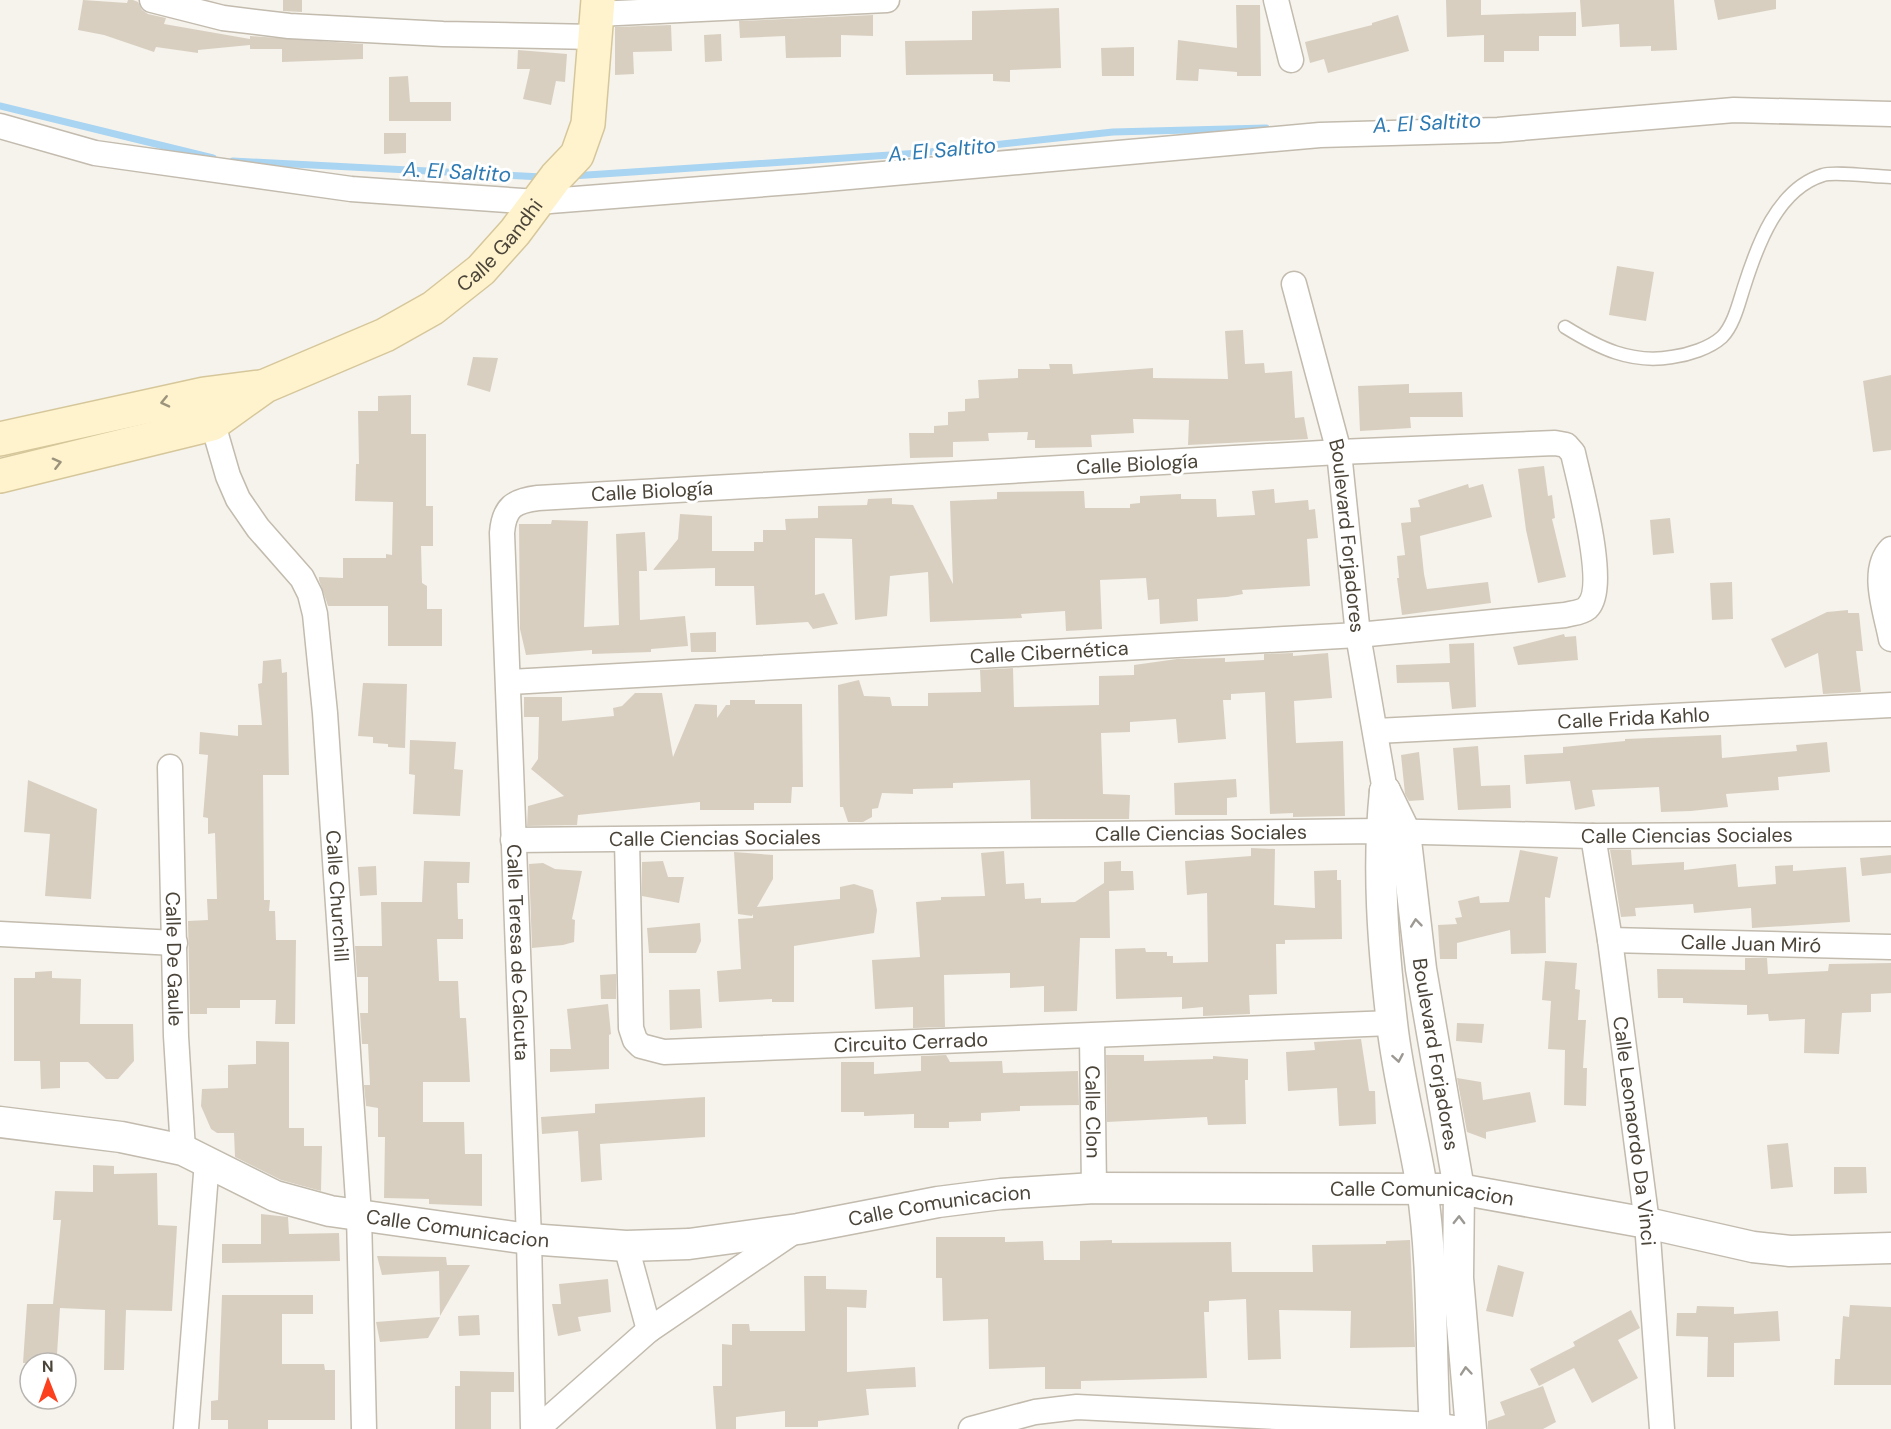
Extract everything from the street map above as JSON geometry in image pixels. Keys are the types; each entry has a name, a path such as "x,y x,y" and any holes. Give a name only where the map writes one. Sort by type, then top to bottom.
{"main road":[{"name":"Calle Gandhi","path":"0,476 208,409 385,335 433,308 481,270 577,155 588,124 597,17"},
{"name":"Calle Gandhi","path":"0,439 208,409"}],"street":[{"path":"152,0 223,18 289,26 443,34 597,17 887,0"},
{"path":"1276,0 1290,60"},
{"path":"0,126 95,153 351,189 537,202 804,181 1320,135 1497,130 1734,110 1891,114"},
{"name":"Boulevard Forjadores","path":"1294,284 1339,452 1358,635 1385,791 1421,969 1459,1189 1458,1278 1471,1429"},
{"name":"Calle Churchill","path":"208,409 228,476 238,499 258,528 302,579 313,603 325,713 359,1215 363,1429"},
{"name":"Calle Biología","path":"538,498 1339,452 1555,443 1566,445 1573,453 1592,543 1594,591 1587,608"},
{"name":"Calle Teresa de Calcuta","path":"535,1429 503,520 512,504 538,498"},
{"path":"1891,549 1882,558 1880,571 1891,639"},
{"name":"Calle Cibernética","path":"510,682 1358,635 1565,615 1587,608"},
{"name":"Calle Frida Kahlo","path":"1376,731 1891,705"},
{"name":"Calle De Gaule","path":"170,767 176,1036 195,1155 186,1429"},
{"name":"Boulevard Forjadores","path":"1393,832 1381,891 1392,1023 1422,1190 1444,1428"},
{"name":"Calle Ciencias Sociales","path":"513,840 1393,832 1593,836 1891,834"},
{"name":"Calle Leonaordo Da Vinci","path":"1593,836 1610,940 1647,1223 1662,1429"},
{"name":"Circuito Cerrado","path":"627,840 630,1017 635,1040 641,1046 664,1052 1092,1037 1392,1023"},
{"path":"0,934 175,943"},
{"name":"Calle Juan Miró","path":"1610,940 1891,947"},
{"name":"Calle Clon","path":"1092,1037 1094,1188"},
{"name":"Calle Comunicacion","path":"0,1122 121,1137 195,1155 275,1196 303,1205 529,1239 626,1246 689,1244 798,1229 938,1202 1001,1194 1094,1188 1459,1189 1647,1223 1753,1247 1790,1251 1891,1248"},
{"path":"535,1429 649,1330 798,1229"},
{"path":"626,1246 649,1330"},
{"path":"971,1429 1035,1412 1053,1420 1107,1408 1444,1428"}],"lane":[{"path":"1565,327 1600,348 1629,356 1662,359 1683,356 1712,344 1723,336 1731,322 1761,237 1790,194 1823,175 1891,177"}],"building":[{"path":"83,0 127,3 128,0 133,0 138,2 142,10 148,14 166,18 164,24 250,39 250,36 363,44 363,59 282,62 282,49 250,49 250,45 198,50 198,53 156,47 154,52 104,35 78,30"},
{"path":"283,0 302,0 302,12 283,11"},
{"path":"1446,0 1481,0 1481,15 1576,12 1576,36 1539,36 1539,51 1504,51 1504,62 1484,62 1484,35 1447,37"},
{"path":"1580,0 1674,0 1677,50 1651,51 1651,46 1620,47 1619,24 1582,27"},
{"path":"1714,0 1776,0 1776,9 1718,20"},
{"path":"1236,5 1260,5 1261,76 1237,76 1237,72 1199,69 1198,81 1176,80 1178,40 1237,48"},
{"path":"1059,8 1061,68 1010,70 1010,82 993,81 993,74 906,75 905,41 972,40 972,11"},
{"path":"873,15 873,36 841,35 841,57 786,58 785,36 740,38 739,21"},
{"path":"1398,15 1409,51 1328,73 1324,59 1310,63 1305,42 1372,25 1372,23"},
{"path":"671,25 672,51 633,52 634,74 615,75 615,27"},
{"path":"721,34 722,61 705,62 704,35"},
{"path":"1134,47 1134,76 1102,76 1101,48"},
{"path":"518,50 567,54 565,82 556,81 551,105 523,99 530,69 517,69"},
{"path":"408,76 410,102 451,102 451,121 389,121 389,77"},
{"path":"384,133 406,133 406,153 384,154"},
{"path":"1617,266 1654,272 1646,321 1609,315"},
{"path":"1243,330 1245,364 1264,363 1265,373 1292,371 1295,418 1304,417 1308,439 1188,445 1189,420 1133,419 1134,433 1091,435 1092,447 1035,448 1035,440 1027,440 1028,432 988,433 989,441 953,442 953,457 910,458 909,433 934,433 934,426 948,425 948,412 965,411 965,399 979,398 978,380 1018,378 1018,369 1050,369 1049,364 1072,364 1073,374 1153,368 1153,378 1228,379 1225,331"},
{"path":"473,357 498,358 490,392 467,385"},
{"path":"1891,375 1891,450 1873,452 1863,381"},
{"path":"1409,384 1409,393 1462,392 1463,417 1410,417 1411,428 1360,431 1358,386"},
{"path":"411,395 411,434 426,434 426,506 433,506 433,546 421,546 422,583 427,586 427,609 442,609 442,646 388,646 388,606 328,606 319,580 319,577 343,578 343,558 386,558 386,554 392,555 393,502 355,501 356,464 359,464 358,411 378,411 378,396"},
{"path":"1544,466 1548,496 1552,495 1555,518 1552,519 1566,577 1538,583 1526,530 1518,469"},
{"path":"1468,484 1469,488 1483,484 1492,517 1420,536 1424,574 1427,589 1488,582 1491,603 1402,615 1397,578 1399,578 1397,556 1405,555 1401,523 1411,522 1410,508 1420,507 1418,500"},
{"path":"1274,489 1275,503 1308,500 1309,510 1315,509 1318,538 1307,539 1310,586 1242,590 1243,594 1197,599 1198,621 1160,624 1159,599 1148,600 1146,578 1100,580 1102,629 1066,631 1065,611 1021,614 1022,618 930,622 928,572 890,576 887,616 855,620 852,539 815,538 815,595 824,593 838,624 813,629 808,622 756,625 754,586 715,586 715,568 653,570 678,539 680,514 712,516 712,551 754,551 754,542 763,542 763,530 786,530 785,519 818,518 818,506 867,505 868,499 892,498 892,504 913,505 953,584 950,501 997,499 997,492 1084,491 1085,508 1130,508 1130,504 1140,503 1140,496 1181,494 1181,499 1216,499 1217,517 1255,515 1252,491"},
{"path":"1670,518 1674,553 1653,555 1650,520"},
{"path":"552,520 588,521 584,627 619,625 616,534 645,532 647,571 639,571 640,620 685,616 688,646 651,649 651,652 592,654 592,650 526,655 520,629 519,524 551,524"},
{"path":"1732,582 1733,619 1712,620 1710,583"},
{"path":"1848,610 1848,613 1859,613 1863,651 1856,651 1861,692 1823,694 1818,653 1785,668 1771,639 1827,612"},
{"path":"716,632 716,652 691,652 690,633"},
{"path":"1564,634 1565,637 1576,636 1578,660 1518,665 1513,647"},
{"path":"1474,643 1476,707 1452,709 1449,682 1397,683 1396,665 1450,663 1449,644"},
{"path":"1293,653 1293,656 1328,653 1332,698 1294,701 1296,743 1343,741 1345,816 1293,817 1293,813 1270,814 1265,692 1231,694 1231,700 1223,700 1226,739 1178,743 1176,719 1130,722 1130,732 1101,733 1103,794 1130,795 1129,819 1031,819 1030,780 953,783 953,788 913,789 913,794 882,793 878,808 872,809 872,817 863,822 848,822 843,807 840,807 838,685 859,680 864,696 890,697 892,706 928,706 928,693 981,692 980,670 1013,668 1014,707 1099,705 1099,676 1134,675 1134,665 1177,659 1225,658 1225,662 1264,660 1264,654"},
{"path":"281,659 282,673 287,672 289,775 263,775 264,900 270,900 269,911 275,911 276,940 296,940 295,1024 275,1024 276,1000 240,1000 240,1008 207,1008 207,1014 190,1014 188,921 208,920 207,899 217,899 215,833 208,834 208,818 203,817 208,755 199,754 200,732 238,736 238,725 262,725 258,684 262,683 263,661"},
{"path":"363,683 407,684 405,748 388,747 388,744 373,743 373,737 358,736"},
{"path":"635,693 662,693 673,757 695,704 717,705 717,718 726,705 730,705 730,700 755,700 755,704 802,704 803,787 792,787 791,803 754,803 754,810 700,810 700,802 578,815 577,825 527,826 528,806 564,796 531,769 538,759 539,717 524,717 524,697 562,697 562,721 614,716 613,708 622,706"},
{"path":"1721,735 1722,758 1797,751 1796,745 1827,742 1830,772 1778,777 1779,790 1726,794 1728,807 1691,811 1661,812 1659,787 1592,790 1595,806 1575,810 1570,781 1526,784 1524,755 1563,753 1563,747 1625,741 1625,739"},
{"path":"410,740 456,742 454,769 463,770 460,816 413,814 415,775 409,774"},
{"path":"1478,746 1481,786 1510,785 1511,808 1458,810 1453,748"},
{"path":"1419,752 1424,800 1409,801 1405,794 1401,755"},
{"path":"1236,779 1237,797 1227,798 1227,815 1175,815 1174,783"},
{"path":"28,780 97,809 91,899 45,896 50,834 24,832"},
{"path":"1251,848 1275,849 1274,905 1315,908 1314,871 1337,870 1337,880 1341,880 1342,939 1285,940 1285,944 1276,944 1277,994 1249,995 1250,1014 1203,1016 1203,1007 1182,1009 1182,997 1116,999 1115,949 1145,948 1146,952 1167,952 1167,956 1173,956 1173,963 1208,962 1207,893 1187,895 1185,861 1251,856"},
{"path":"1520,850 1558,857 1550,898 1545,897 1546,953 1511,954 1510,930 1457,943 1457,959 1440,959 1438,925 1457,924 1455,918 1462,917 1458,901 1479,896 1480,903 1509,902"},
{"path":"1610,850 1631,850 1632,865 1684,862 1684,870 1736,864 1738,887 1776,884 1775,866 1793,865 1793,871 1846,867 1850,922 1752,928 1751,908 1694,913 1693,904 1635,908 1636,916 1621,917"},
{"path":"1004,851 1006,884 1024,883 1025,899 1041,898 1041,903 1075,902 1104,883 1104,862 1121,861 1121,871 1133,871 1134,890 1109,891 1110,938 1080,938 1077,1011 1044,1012 1044,986 1010,988 1010,973 944,975 945,1027 913,1028 913,1007 875,1009 872,960 920,957 916,902 941,900 941,897 985,896 981,853"},
{"path":"734,852 773,855 773,879 757,907 840,899 840,887 854,884 873,890 877,910 874,933 794,946 794,1002 772,1002 772,999 719,1002 717,971 741,969 738,919 753,918 753,914 752,916 738,914"},
{"path":"1891,855 1891,873 1862,876 1860,858"},
{"path":"424,861 470,862 469,883 457,883 458,919 463,919 463,939 437,939 439,981 458,981 460,1018 466,1018 470,1082 423,1082 423,1122 464,1122 465,1154 482,1154 482,1206 429,1204 429,1199 384,1198 385,1137 378,1137 378,1108 366,1106 364,1085 370,1085 368,1044 362,1044 360,1013 368,1013 368,977 357,977 355,946 382,946 381,902 422,902"},
{"path":"663,861 668,877 684,877 679,903 642,896 642,862"},
{"path":"543,863 555,869 582,871 572,919 575,920 574,942 532,948 529,864"},
{"path":"376,866 377,895 360,896 358,867"},
{"path":"700,923 701,941 696,953 649,953 647,928"},
{"path":"1745,958 1767,958 1768,974 1828,971 1829,964 1891,963 1891,993 1871,994 1871,1012 1842,1013 1839,1054 1804,1053 1805,1019 1769,1021 1768,1014 1747,1015 1747,1005 1683,1003 1683,998 1658,998 1657,969 1745,970"},
{"path":"1545,961 1577,963 1575,989 1580,990 1578,1020 1586,1020 1583,1068 1587,1068 1586,1106 1564,1105 1565,1050 1548,1049 1551,1001 1542,1000"},
{"path":"52,971 52,978 81,979 80,1024 133,1024 134,1061 118,1079 106,1079 88,1062 60,1062 60,1088 41,1089 40,1061 14,1061 14,978 35,978 35,972"},
{"path":"616,974 616,999 601,999 600,975"},
{"path":"700,989 702,1028 670,1030 669,990"},
{"path":"608,1004 611,1034 609,1035 609,1069 550,1072 550,1049 571,1049 567,1009"},
{"path":"1457,1023 1484,1024 1482,1043 1456,1041"},
{"path":"1361,1039 1369,1091 1375,1091 1376,1124 1339,1126 1337,1088 1288,1091 1286,1052 1315,1050 1314,1042"},
{"path":"256,1041 289,1042 289,1128 304,1128 304,1146 322,1146 321,1191 281,1180 235,1157 234,1133 217,1133 211,1129 201,1106 202,1089 228,1088 228,1065 256,1064"},
{"path":"946,1055 950,1062 1002,1061 1003,1073 1078,1071 1079,1105 1020,1106 1020,1111 981,1113 981,1121 949,1122 949,1128 914,1128 914,1114 864,1116 864,1112 841,1112 841,1062 874,1062 874,1074 921,1071 921,1056"},
{"path":"1106,1055 1144,1055 1144,1061 1213,1059 1213,1056 1248,1059 1248,1080 1245,1080 1246,1124 1208,1125 1207,1117 1107,1122"},
{"path":"1457,1078 1481,1082 1483,1100 1530,1092 1536,1122 1486,1132 1486,1139 1467,1132"},
{"path":"705,1097 705,1137 600,1144 602,1180 581,1182 578,1131 542,1134 541,1117 595,1113 595,1104"},
{"path":"1788,1143 1793,1187 1771,1189 1767,1145"},
{"path":"93,1165 114,1166 114,1174 157,1173 158,1225 177,1226 172,1311 126,1310 124,1370 104,1370 105,1310 60,1308 57,1351 24,1351 27,1304 53,1304 61,1220 53,1220 55,1191 93,1192"},
{"path":"1834,1167 1866,1167 1867,1193 1834,1194"},
{"path":"261,1214 288,1217 289,1234 339,1233 340,1261 222,1263 222,1244 261,1244"},
{"path":"936,1237 1005,1237 1005,1242 1043,1241 1044,1260 1080,1260 1080,1241 1231,1242 1232,1272 1313,1272 1312,1245 1386,1244 1386,1241 1410,1240 1415,1347 1350,1348 1351,1311 1279,1310 1281,1359 1248,1360 1246,1299 1209,1301 1209,1312 1204,1312 1207,1378 1081,1381 1081,1389 1045,1389 1045,1367 989,1369 988,1319 943,1321 942,1278 936,1278"},
{"path":"377,1256 446,1257 447,1265 470,1265 440,1316 439,1271 382,1275"},
{"path":"1498,1265 1524,1272 1513,1317 1486,1311"},
{"path":"804,1276 826,1276 826,1289 867,1290 866,1308 847,1307 847,1372 915,1367 916,1387 866,1389 869,1415 818,1421 818,1427 785,1427 785,1411 736,1417 736,1429 716,1429 713,1386 722,1386 722,1344 732,1345 732,1324 749,1324 750,1331 805,1331"},
{"path":"608,1279 611,1312 578,1317 581,1331 558,1336 552,1304 561,1304 559,1284"},
{"path":"222,1295 313,1295 313,1314 282,1314 282,1364 324,1364 325,1370 335,1370 335,1420 268,1420 268,1429 228,1429 228,1420 211,1420 211,1401 218,1400"},
{"path":"1850,1305 1891,1307 1891,1385 1834,1385 1835,1359 1840,1359 1843,1316 1849,1317"},
{"path":"1697,1306 1734,1307 1734,1314 1778,1311 1780,1341 1734,1343 1734,1377 1707,1377 1708,1337 1676,1336 1677,1313 1696,1313"},
{"path":"1631,1310 1640,1328 1618,1340 1638,1378 1592,1403 1574,1368 1539,1386 1530,1369 1575,1346 1573,1342"},
{"path":"479,1315 480,1335 459,1336 458,1316"},
{"path":"440,1317 428,1338 380,1342 376,1322"},
{"path":"460,1371 514,1372 514,1392 491,1392 491,1429 455,1429 455,1386 460,1386"},
{"path":"1543,1386 1556,1422 1543,1429 1488,1429 1488,1421 1505,1415 1500,1402"}],"waterway":[{"name":"A. El Saltito","path":"0,106 213,158"},
{"name":"A. El Saltito","path":"572,176 920,153 1113,132 1266,128"},
{"name":"A. El Saltito","path":"233,161 542,177"}]}
